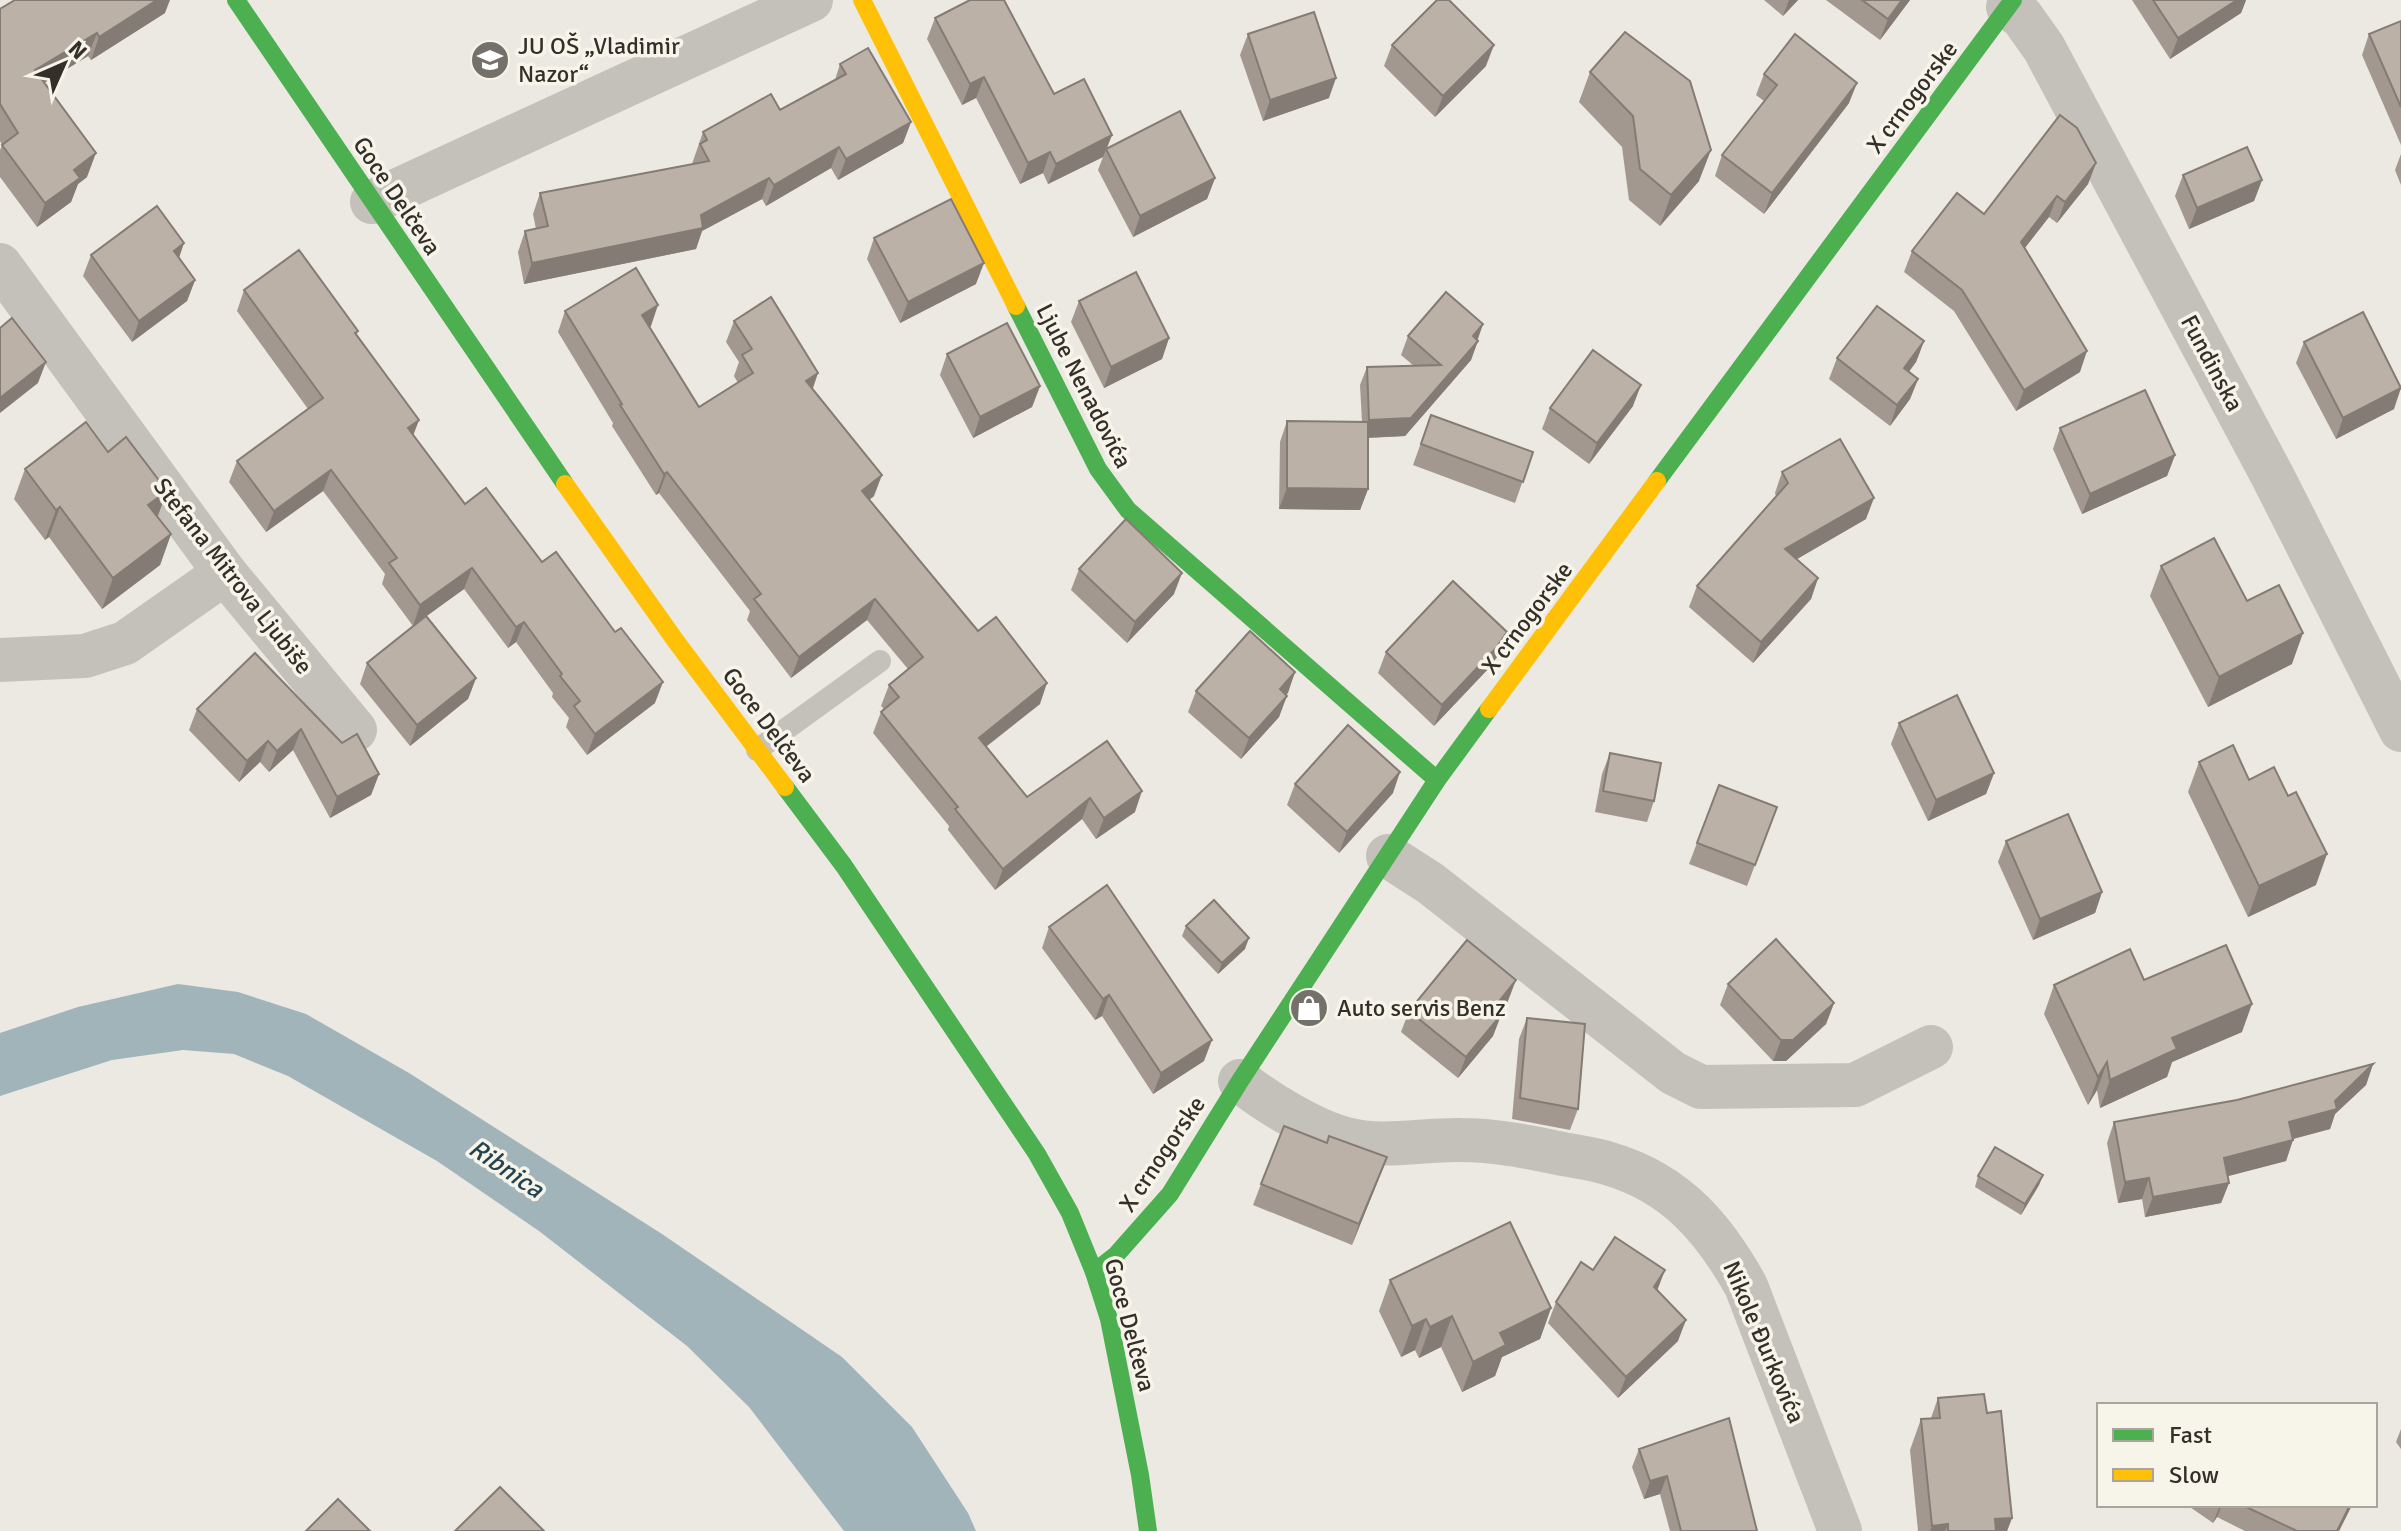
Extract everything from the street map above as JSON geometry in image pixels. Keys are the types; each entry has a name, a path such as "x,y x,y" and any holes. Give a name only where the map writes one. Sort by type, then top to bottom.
{"street":[{"name":"Goce Delčeva","path":"236,0 524,426 675,640 844,866 1037,1154 1070,1213 1109,1319 1148,1531"},
{"path":"372,202 811,0"},
{"name":"Ljube Nenadovića","path":"862,0 1108,485 1128,510 1437,780"},
{"name":"X crnogorske","path":"1094,1272 1116,1255 1170,1194 1240,1081 1437,780 2011,4"},
{"name":"Fundinska","path":"2011,4 2044,48 2273,477 2401,730"},
{"name":"Stefana Mitrova Ljubiše","path":"0,265 225,573 355,730"},
{"path":"0,660 85,656 125,643 225,573"},
{"path":"1388,856 1430,883 1673,1073 1701,1087 1855,1085 1931,1047"},
{"name":"Nikole Đurkovića","path":"1240,1081 1302,1121 1346,1139 1397,1144 1458,1140 1508,1143 1611,1164 1645,1178 1671,1194 1700,1218 1725,1250 1746,1286 1840,1531"}],"lane":[{"path":"757,750 880,661"}],"water":[{"name":"Ribnica","path":"178,984 238,992 306,1014 409,1073 662,1234 842,1357 912,1427 968,1513 976,1531 844,1531 749,1407 687,1346 539,1231 437,1161 288,1076 234,1054 183,1050 112,1060 0,1096 0,1033 78,1007"}],"building":[{"path":"15,0 157,0 99,37 97,33 35,70 96,153 74,170 80,178 45,203 2,145 18,133 0,104 0,9"},
{"path":"970,0 1004,0 1054,94 1084,79 1112,135 1056,164 1050,152 1028,163 984,77 970,84 935,18"},
{"path":"1437,0 1449,0 1494,45 1443,96 1392,45"},
{"path":"1862,0 1902,0 1888,19"},
{"path":"2153,0 2237,0 2178,38"},
{"path":"1314,12 1336,78 1270,100 1248,34"},
{"path":"2401,21 2401,107 2369,34"},
{"path":"1625,32 1690,81 1711,150 1671,195 1640,169 1633,116 1590,72"},
{"path":"1795,34 1857,83 1772,193 1722,155 1777,85 1764,74"},
{"path":"868,48 911,122 846,159 839,147 774,185 769,178 701,215 703,228 532,263 525,231 548,226 540,193 709,161 700,144 707,140 703,132 771,94 780,110 846,74 840,64"},
{"path":"1180,111 1215,178 1140,216 1106,149"},
{"path":"2060,115 2077,128 2096,163 2065,202 2057,196 2021,242 2087,351 2024,390 1962,290 1912,251 1957,193 1984,214"},
{"path":"2247,147 2262,180 2197,208 2183,175"},
{"path":"951,199 984,263 908,302 874,238"},
{"path":"157,206 184,243 174,251 195,280 139,321 91,255"},
{"path":"299,250 419,420 408,428 465,504 486,488 542,562 556,552 615,632 621,628 663,682 595,734 574,706 580,701 524,622 516,627 472,568 420,605 389,563 397,558 331,470 274,511 237,461 323,398 244,290"},
{"path":"636,268 658,305 642,315 699,407 753,373 742,355 752,349 734,321 771,297 818,373 806,381 882,475 862,491 978,631 996,617 1047,683 979,738 1027,797 1107,741 1142,791 1104,818 1090,798 1003,869 955,809 958,807 881,712 899,697 889,685 923,657 875,599 799,657 754,599 761,594 667,472 664,474 620,405 565,311"},
{"path":"1136,272 1169,338 1111,367 1079,301"},
{"path":"1446,292 1483,324 1473,336 1478,341 1411,418 1369,420 1367,367 1441,365 1408,336"},
{"path":"1877,306 1924,341 1904,368 1918,379 1897,405 1837,358"},
{"path":"2363,312 2401,388 2343,418 2304,342"},
{"path":"12,318 46,362 0,398 0,328"},
{"path":"1007,323 1040,386 980,417 947,354"},
{"path":"1593,350 1641,385 1597,443 1550,408"},
{"path":"2145,390 2175,455 2090,494 2060,428"},
{"path":"1431,415 1533,452 1523,482 1421,444"},
{"path":"1287,421 1368,422 1368,489 1287,488"},
{"path":"86,422 108,452 126,437 167,491 148,505 171,534 113,578 60,507 56,510 25,469"},
{"path":"1840,439 1874,498 1785,549 1818,578 1761,642 1697,586 1788,483 1782,472"},
{"path":"1126,519 1182,573 1135,622 1079,569"},
{"path":"2214,538 2247,601 2279,585 2303,633 2219,677 2161,566"},
{"path":"1453,581 1507,632 1496,648 1442,705 1386,652"},
{"path":"426,616 476,678 417,725 367,663"},
{"path":"1250,631 1295,672 1280,689 1287,696 1249,738 1196,691"},
{"path":"255,653 342,743 357,734 379,774 337,797 301,729 277,751 268,741 247,761 197,709"},
{"path":"1957,695 1994,773 1936,800 1899,723"},
{"path":"1348,725 1400,772 1347,832 1295,784"},
{"path":"2233,745 2249,780 2274,767 2288,796 2296,792 2327,854 2259,886 2199,762"},
{"path":"1610,753 1661,763 1654,801 1603,791"},
{"path":"1719,785 1777,807 1755,865 1697,843"},
{"path":"2068,814 2102,892 2040,919 2006,841"},
{"path":"1107,885 1212,1040 1161,1073 1109,995 1103,999 1049,927"},
{"path":"1214,900 1249,938 1222,963 1186,926"},
{"path":"1776,939 1834,1003 1793,1040 1781,1040 1728,984"},
{"path":"1467,940 1516,980 1489,1014 1501,1015 1466,1057 1409,1011"},
{"path":"2226,945 2252,1004 2172,1038 2177,1049 2110,1080 2107,1062 2098,1077 2054,985 2130,949 2144,980"},
{"path":"1527,1018 1585,1024 1578,1109 1520,1098"},
{"path":"2373,1064 2335,1101 2337,1109 2289,1122 2293,1140 2224,1158 2229,1183 2153,1197 2149,1178 2125,1182 2114,1122 2237,1100"},
{"path":"1284,1126 1327,1143 1329,1136 1387,1157 1359,1224 1261,1184"},
{"path":"1995,1147 2043,1175 2025,1204 1978,1176"},
{"path":"1510,1222 1551,1308 1500,1333 1506,1345 1473,1362 1452,1316 1430,1327 1426,1319 1412,1326 1390,1280"},
{"path":"1615,1237 1665,1270 1654,1287 1686,1320 1626,1377 1556,1302 1581,1262 1593,1270"},
{"path":"1984,1394 1987,1413 2001,1411 2012,1518 1995,1519 1996,1531 1948,1531 1948,1524 1932,1526 1921,1419 1940,1418 1938,1398"},
{"path":"1729,1418 1757,1531 1681,1531 1667,1476 1650,1481 1639,1449"},
{"path":"500,1487 544,1531 455,1531"},
{"path":"338,1499 370,1531 306,1531"},
{"path":"2246,1507 2349,1507 2337,1531 2297,1531"}],"traffic: fast":[{"path":"236,0 565,484"},
{"path":"1657,481 2013,0"},
{"path":"1016,306 1098,469 1128,510 1437,780"},
{"path":"1094,1272 1116,1255 1170,1194 1240,1081 1437,780 1489,709"},
{"path":"785,787 844,866 1037,1154 1070,1213 1109,1319 1148,1531"}],"traffic: slow":[{"path":"862,0 1016,306"},
{"path":"1489,709 1657,481"},
{"path":"565,484 675,640 785,787"}],"place":[{"name":"JU OŠ „Vladimir Nazor“","path":"490,60"},
{"name":"Auto servis Benz","path":"1309,1008"}]}
